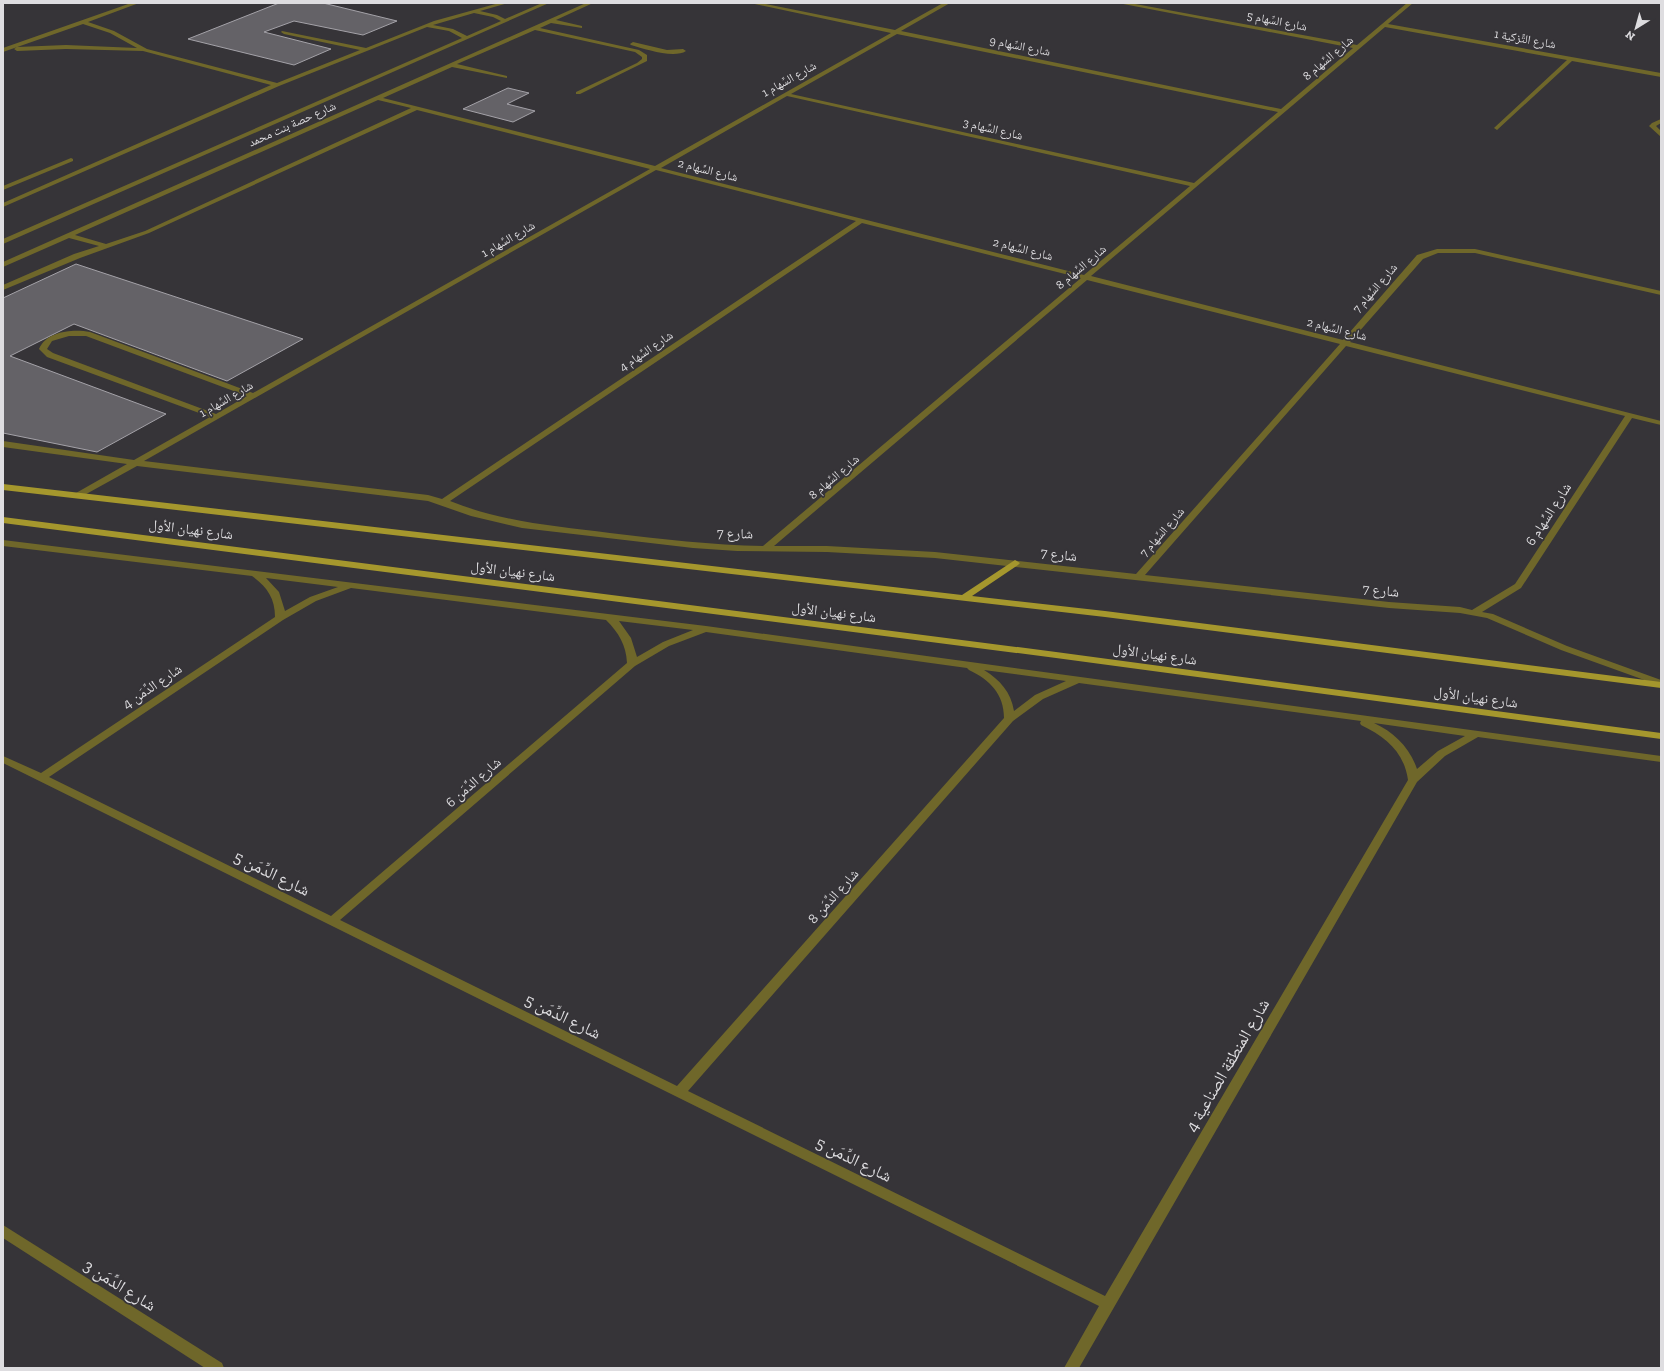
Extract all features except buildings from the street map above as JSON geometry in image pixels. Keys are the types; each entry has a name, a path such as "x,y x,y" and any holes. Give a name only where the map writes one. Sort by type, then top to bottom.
{"main road":[{"name":"شارع نهيان الأول","path":"3,487 1105,614 1661,684"},
{"name":"شارع نهيان الأول","path":"3,520 1032,652 1661,736"},
{"path":"963,598 1015,563"}],"street":[{"path":"5,50 136,3"},
{"path":"3,205 277,85 368,50 426,25 470,11 504,3"},
{"name":"شارع حصة بنت محمد","path":"3,242 546,3"},
{"name":"شارع حصة بنت محمد","path":"3,265 590,3"},
{"name":"شارع السِّهام 9","path":"753,3 1283,111"},
{"name":"شارع السِّهام 1","path":"80,496 216,417 947,3"},
{"name":"شارع السِّهام 5","path":"1121,3 1357,47"},
{"name":"شارع السِّهام 8","path":"766,548 1410,3"},
{"path":"470,11 494,16 505,21"},
{"path":"551,21 582,26 560,17"},
{"path":"83,22 108,30 145,50"},
{"path":"426,25 451,30 467,38"},
{"name":"شارع التَّزكية 1","path":"1384,25 1659,74"},
{"path":"534,28 636,51 645,56 645,60 639,64 578,93"},
{"path":"284,32 368,50"},
{"path":"594,34 662,51 683,51"},
{"path":"5,50 66,47 145,50 277,85"},
{"path":"1497,128 1571,59"},
{"path":"453,65 505,77"},
{"path":"1659,74 1661,69"},
{"name":"شارع السِّهام 3","path":"785,94 1195,185"},
{"name":"شارع السِّهام 2","path":"378,98 1661,423"},
{"path":"3,288 62,262 147,232 416,108"},
{"path":"1661,121 1652,126 1661,135"},
{"path":"3,188 71,160"},
{"name":"شارع السِّهام 4","path":"444,502 862,220"},
{"path":"69,236 107,246"},
{"name":"شارع السِّهام 7","path":"1139,577 1343,342 1420,257 1437,251 1475,251 1661,293"},
{"path":"216,417 50,355 43,350 44,346 52,339 65,334 87,334 253,396"},
{"name":"شارع السِّهام 6","path":"1475,612 1518,586 1630,415"},
{"name":"شارع 7","path":"3,444 136,463 413,496 444,502 474,514 522,525 715,547 885,552 1015,563 1395,606 1445,608 1475,612 1503,622 1564,648 1661,684"},
{"path":"3,543 706,629 1661,759"},
{"path":"3,551 22,546"},
{"path":"253,573 264,580 278,597 280,618"},
{"name":"شارع الدِّمَن 4","path":"41,778 280,618 314,599 352,585"},
{"path":"610,618 625,634 632,654 632,664"},
{"name":"شارع الدِّمَن 6","path":"332,921 632,664 666,644 706,629"},
{"path":"965,665 977,670 997,684 1008,701 1009,719"},
{"name":"شارع الدِّمَن 8","path":"679,1092 1009,719 1039,697 1077,680"},
{"path":"1353,718 1381,731 1403,749 1413,770 1413,780"},
{"name":"شارع المنطقة الصناعية 4","path":"1071,1368 1413,780 1440,754 1476,735"},
{"name":"شارع الدِّمَن 5","path":"3,759 1108,1304"},
{"name":"شارع الدِّمَن 3","path":"3,1232 218,1368"}]}
